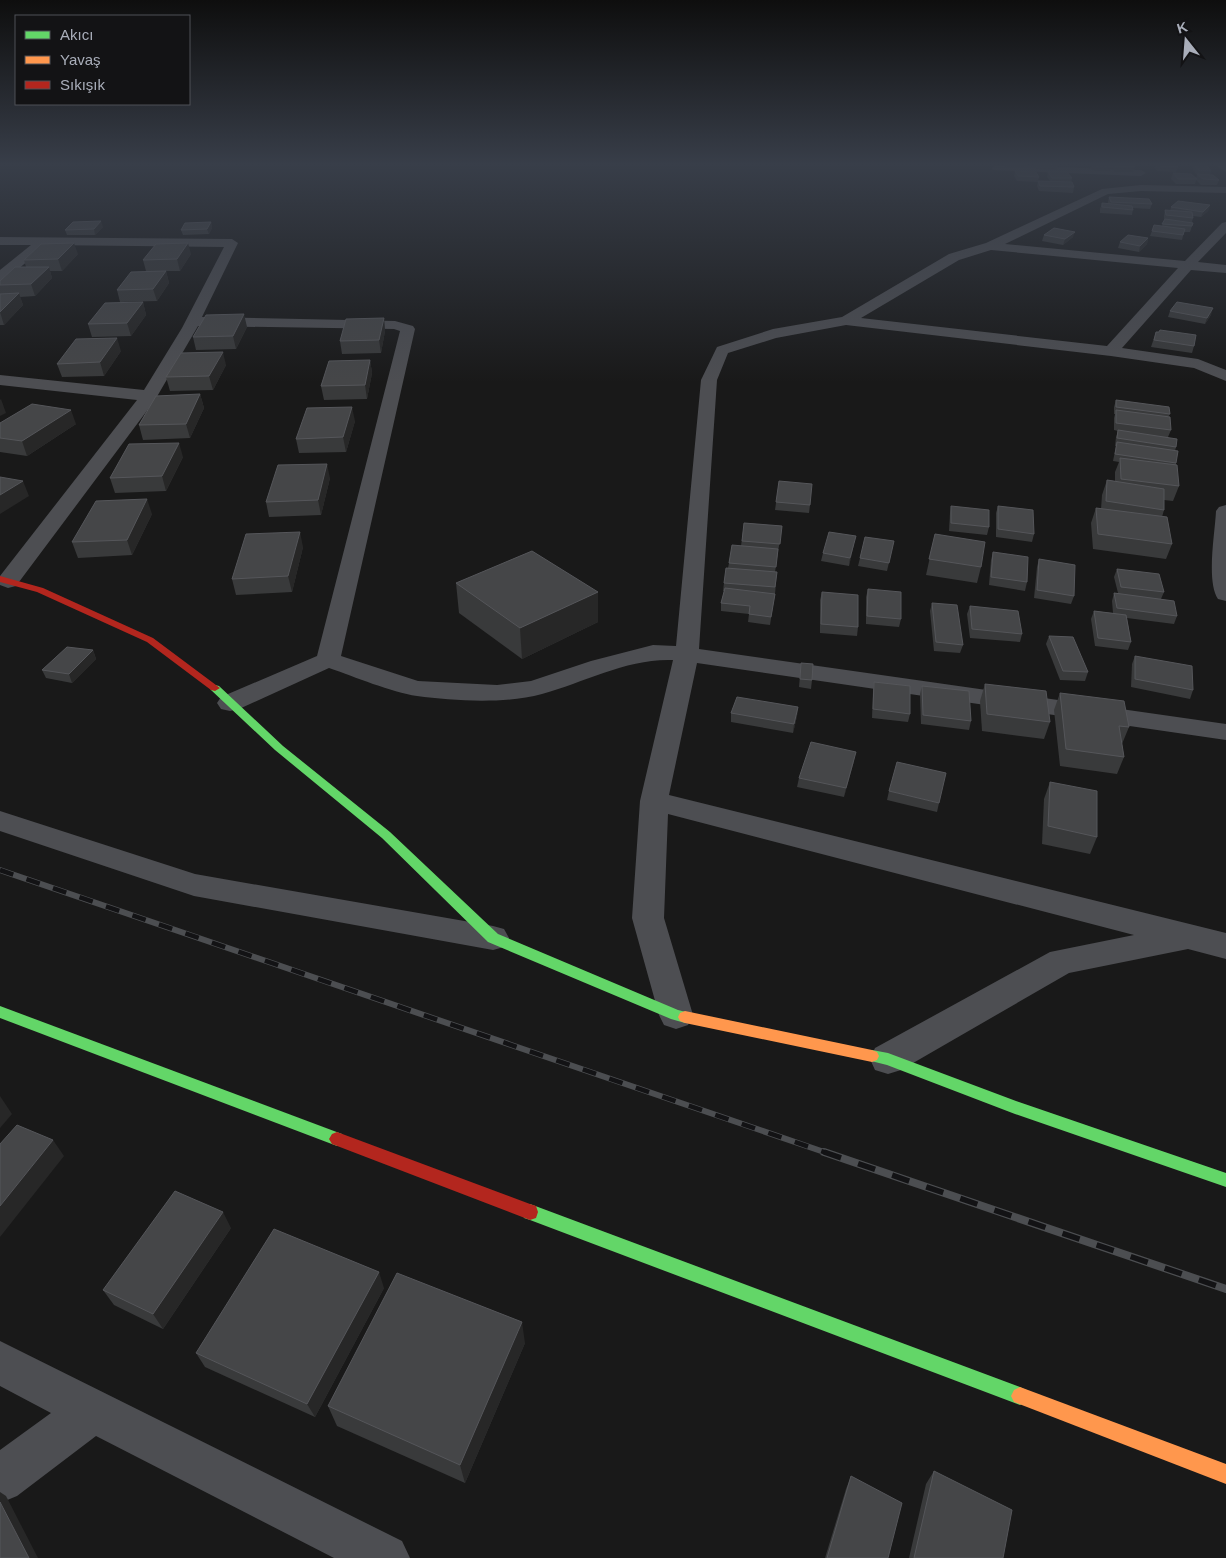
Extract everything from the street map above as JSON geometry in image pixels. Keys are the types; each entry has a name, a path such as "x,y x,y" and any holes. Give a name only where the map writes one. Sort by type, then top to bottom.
{"street":[{"path":"846,321 954,257 990,246 1010,237"},
{"path":"1111,351 1216,237"},
{"path":"0,241 232,243 192,321 149,396 4,580 40,590 150,640 209,683 279,748 386,835 493,938"},
{"path":"0,277 44,241"},
{"path":"990,246 1226,269"},
{"path":"192,321 395,325 408,329 328,660"},
{"path":"676,1015 648,918 654,801 687,654 708,380 722,350 773,334 846,321 1111,351 1198,364 1226,376"},
{"path":"0,380 149,396"},
{"path":"1226,511 1223,576 1226,594"},
{"path":"230,703 328,660 416,688 497,693 535,688 600,666 653,652 687,654 1226,732"},
{"path":"654,801 1226,946"},
{"path":"0,821 194,884 493,938 676,1015 888,1059 1015,1107 1226,1180"},
{"path":"888,1059 1062,960 1188,937"},
{"path":"0,1012 1226,1474"},
{"path":"0,1362 385,1558"},
{"path":"0,1479 93,1410"}],"building":[{"path":"1053,237 1068,237 1065,239"},
{"path":"1126,237 1148,238 1140,246 1120,242"},
{"path":"74,243 58,259 24,260 41,244"},
{"path":"188,243 177,259 143,260 156,244"},
{"path":"15,267 49,267 31,284 0,285 0,281"},
{"path":"166,271 153,289 117,290 131,272"},
{"path":"19,293 0,312 0,294"},
{"path":"143,302 127,323 88,324 105,303"},
{"path":"1177,302 1213,308 1207,318 1170,311"},
{"path":"244,314 233,336 193,337 206,315"},
{"path":"384,318 379,340 340,341 346,319"},
{"path":"1160,330 1196,335 1194,346 1154,340 1156,332"},
{"path":"117,338 100,362 57,364 76,339"},
{"path":"223,352 209,376 166,377 181,353"},
{"path":"370,360 365,385 321,386 329,361"},
{"path":"200,394 186,424 139,425 156,396"},
{"path":"1116,400 1169,407 1170,414 1116,407"},
{"path":"32,404 71,410 22,441 0,438 0,423"},
{"path":"352,407 343,437 296,439 307,408"},
{"path":"1116,410 1170,417 1171,430 1116,423"},
{"path":"1118,430 1177,439 1176,447 1117,438"},
{"path":"1117,442 1178,451 1176,463 1115,454"},
{"path":"179,443 162,476 110,478 129,444"},
{"path":"1120,458 1177,465 1179,486 1121,479"},
{"path":"327,464 318,500 266,502 278,465"},
{"path":"0,477 23,481 0,495"},
{"path":"1107,480 1164,489 1164,510 1106,501"},
{"path":"779,481 812,484 810,505 776,502"},
{"path":"147,499 127,540 72,542 96,501"},
{"path":"951,506 989,510 989,527 951,523"},
{"path":"998,506 1033,510 1034,534 998,529"},
{"path":"1096,508 1167,517 1172,544 1098,534"},
{"path":"744,523 782,526 780,544 742,541"},
{"path":"300,532 288,576 232,579 246,534"},
{"path":"829,532 856,536 850,558 823,553"},
{"path":"935,534 985,542 981,567 929,559"},
{"path":"865,537 894,541 889,563 860,558"},
{"path":"732,545 778,549 776,567 729,563"},
{"path":"532,551 598,592 520,628 456,583"},
{"path":"993,552 1028,557 1027,582 991,577"},
{"path":"1039,559 1075,565 1074,596 1037,590"},
{"path":"726,568 777,572 775,587 724,583"},
{"path":"1117,569 1159,574 1164,592 1121,587"},
{"path":"725,588 775,594 771,617 749,614 750,606 721,603"},
{"path":"868,589 901,592 901,619 867,616"},
{"path":"822,592 858,595 858,627 821,624"},
{"path":"1114,593 1174,601 1177,616 1117,608"},
{"path":"932,603 957,605 963,645 936,642"},
{"path":"970,606 1018,611 1022,634 972,629"},
{"path":"1094,611 1126,615 1131,642 1098,638"},
{"path":"1049,636 1073,637 1088,672 1063,671"},
{"path":"67,647 93,650 69,674 42,670"},
{"path":"1135,656 1192,666 1193,690 1135,679"},
{"path":"801,663 813,664 812,680 800,679"},
{"path":"874,682 910,686 910,714 873,709"},
{"path":"985,684 1046,691 1050,722 987,714"},
{"path":"922,686 969,691 971,721 923,715"},
{"path":"1060,693 1124,701 1129,727 1119,726 1124,757 1066,749"},
{"path":"737,697 798,707 794,724 731,713"},
{"path":"811,742 856,752 846,788 799,778"},
{"path":"897,762 946,773 939,803 889,791"},
{"path":"1050,782 1097,791 1097,837 1048,826"},
{"path":"17,1125 53,1140 0,1206 0,1144"},
{"path":"175,1191 223,1212 153,1314 103,1290"},
{"path":"274,1229 379,1272 307,1404 196,1353"},
{"path":"397,1273 522,1322 460,1465 328,1406"},
{"path":"934,1471 1012,1510 1003,1558 914,1558"},
{"path":"851,1476 902,1503 888,1558 827,1558"},
{"path":"0,1502 29,1558 0,1558"}],"railway":[{"path":"0,870 827,1153"},
{"path":"824,1152 1226,1289"}],"traffic: fast":[{"path":"215,688 279,748 386,835 493,938 676,1015 685,1017"},
{"path":"0,1012 337,1139"},
{"path":"872,1056 888,1059 1015,1107 1226,1180"},
{"path":"530,1212 1020,1396"}],"traffic: slow":[{"path":"685,1017 872,1056"},
{"path":"1020,1396 1226,1474"}],"traffic: jam":[{"path":"0,579 40,590 150,640 215,688"},
{"path":"337,1139 530,1212"}]}
